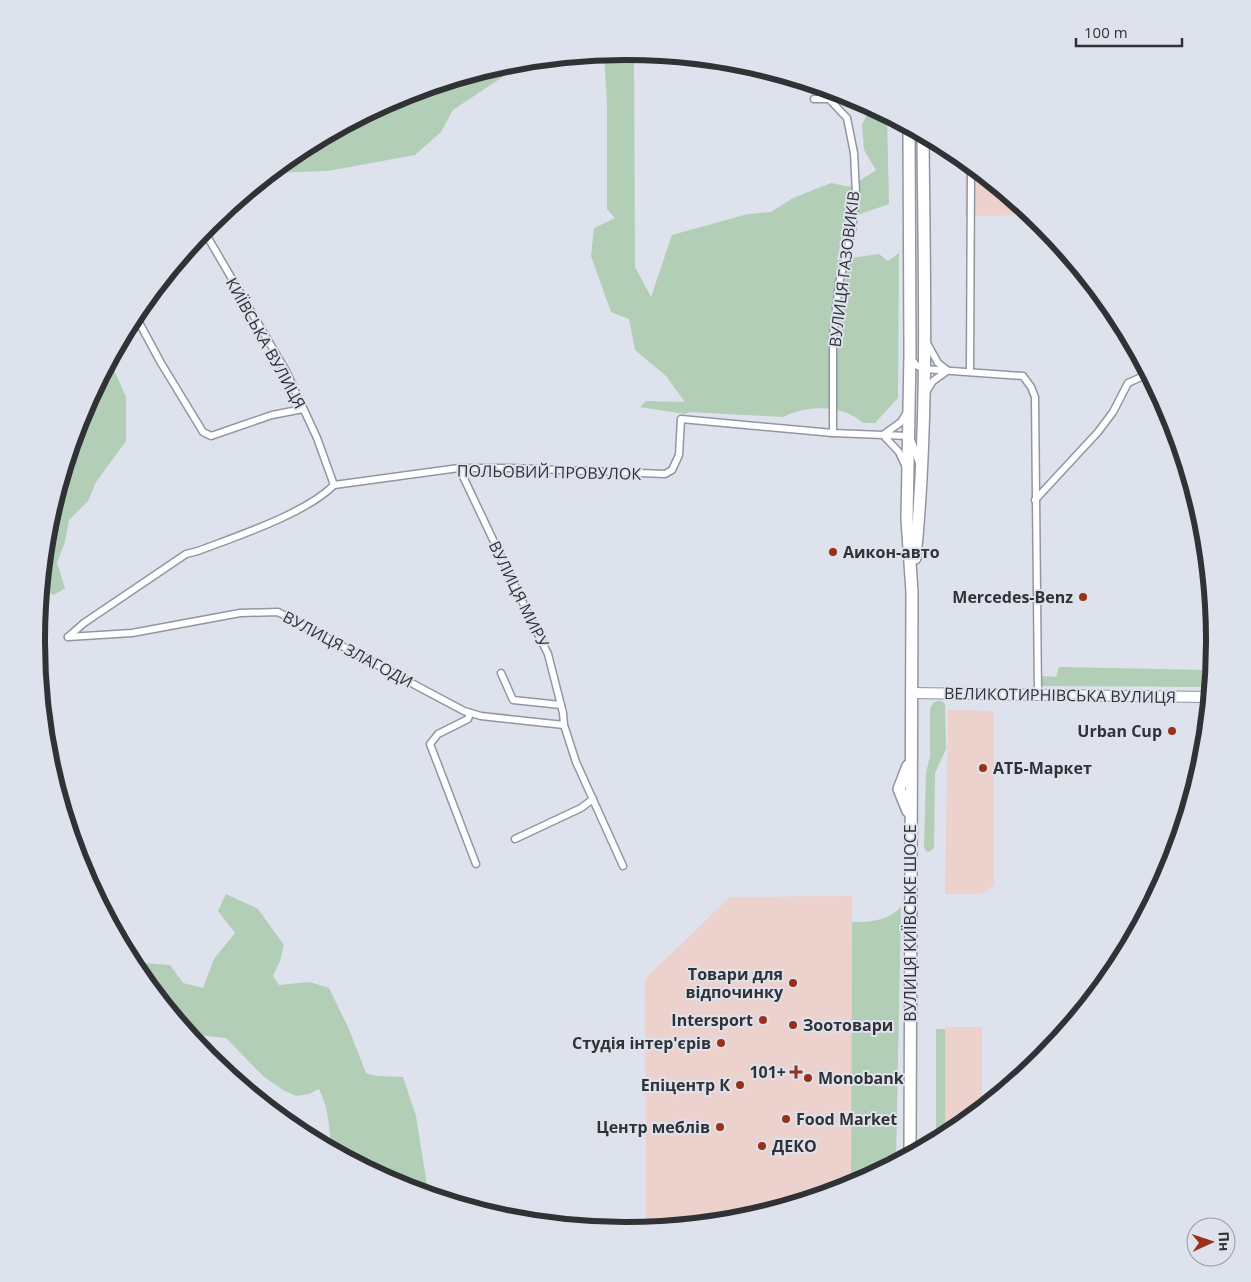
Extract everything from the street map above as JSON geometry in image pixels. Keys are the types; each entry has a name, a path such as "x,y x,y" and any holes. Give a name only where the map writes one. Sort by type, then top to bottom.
{"highway":[{"path":"909,134 910,354 907,519 912,592 911,693"},
{"path":"912,592 919,519 924,369 923,142"},
{"name":"ВУЛИЦЯ КИЇВСЬКЕ ШОСЕ","path":"910,1147 910,824 907,807 899,789 911,752 911,693"}],"main road":[{"name":"ВЕЛИКОТИРНІВСЬКА ВУЛИЦЯ","path":"911,693 1203,697"}],"street":[{"name":"ВУЛИЦЯ ГАЗОВИКІВ","path":"814,99 829,99 847,118 854,153 856,193 852,230 839,283 833,336 833,433"},
{"path":"970,372 971,174"},
{"name":"КИЇВСЬКА ВУЛИЦЯ","path":"208,238 286,371 317,438 334,486"},
{"path":"140,324 203,432 211,436 272,415 303,409"},
{"path":"924,332 932,355 938,363 948,370"},
{"path":"910,354 916,364 924,369 1023,376 1035,397 1038,695"},
{"path":"909,384 924,369"},
{"path":"923,398 933,381 948,370"},
{"path":"1035,500 1098,432 1113,412 1128,384 1142,377"},
{"path":"908,472 899,452 882,435 901,422 909,409"},
{"path":"920,468 908,436 916,429 922,417"},
{"name":"ПОЛЬОВИЙ ПРОВУЛОК","path":"334,486 459,468 512,468 665,474 672,470 679,455 680,419 833,433 908,436"},
{"name":"ВУЛИЦЯ МИРУ","path":"459,468 548,654 564,725 576,762 623,866"},
{"name":"ВУЛИЦЯ ЗЛАГОДИ","path":"334,486 327,492 272,521 186,554 84,623 68,637 132,633 240,614 278,612 470,713 481,716 564,725"},
{"path":"501,673 513,700 561,705"},
{"path":"470,713 468,719 438,734 430,744 476,864"},
{"path":"515,839 581,808 593,799"}],"shaded area":[{"path":"965,170 1019,215 965,216"},
{"path":"948,710 994,711 994,885 982,894 945,894"},
{"path":"852,896 851,1176 812,1191 776,1202 701,1217 646,1221 645,979 730,897"},
{"path":"945,1027 982,1027 982,1099 945,1126"}],"green space":[{"path":"634,60 635,267 651,297 672,235 748,214 771,212 793,198 831,183 850,187 876,170 864,150 862,125 867,113 887,123 889,204 846,219 837,260 879,254 888,261 899,253 898,398 875,423 863,423 845,412 824,408 803,410 783,417 690,412 685,414 640,407 646,401 685,402 666,376 635,350 629,319 611,312 591,256 594,228 615,218 607,209 607,105 604,61"},
{"path":"509,73 453,110 441,132 415,155 328,171 282,173 335,138 403,105 475,80"},
{"path":"113,369 126,397 126,441 96,482 88,501 69,520 65,542 57,563 65,588 54,595 47,592 50,565 65,491 89,419"},
{"path":"1059,667 1205,670 1204,687 1041,686 1041,676 1056,677"},
{"path":"942,701 945,704 946,749 935,773 934,848 929,852 924,847 926,772 930,757 930,709 933,703"},
{"path":"226,894 258,909 284,945 280,961 273,976 279,985 310,982 329,988 348,1027 366,1073 376,1076 403,1077 416,1116 427,1186 369,1162 330,1141 326,1110 319,1089 309,1094 296,1096 283,1090 263,1076 226,1038 200,1035 165,994 142,963 170,965 183,983 203,988 214,959 235,933 218,911"},
{"path":"901,907 896,1155 851,1176 852,922 878,920 896,912"},
{"path":"936,1029 945,1029 945,1126 936,1132"}],"place":[{"name":"Аикон-авто","path":"833,552"},
{"name":"Mercedes-Benz","path":"1083,597"},
{"name":"Urban Cup","path":"1172,731"},
{"name":"АТБ-Маркет","path":"983,768"},
{"name":"Товари для відпочинку","path":"793,983"},
{"name":"Intersport","path":"763,1020"},
{"name":"Зоотовари","path":"793,1025"},
{"name":"Студія інтер'єрів","path":"721,1043"},
{"name":"101+","path":"796,1072"},
{"name":"Monobank","path":"808,1078"},
{"name":"Епіцентр К","path":"740,1085"},
{"name":"Food Market","path":"786,1119"},
{"name":"Центр меблів","path":"720,1127"},
{"name":"ДЕКО","path":"762,1146"}]}
